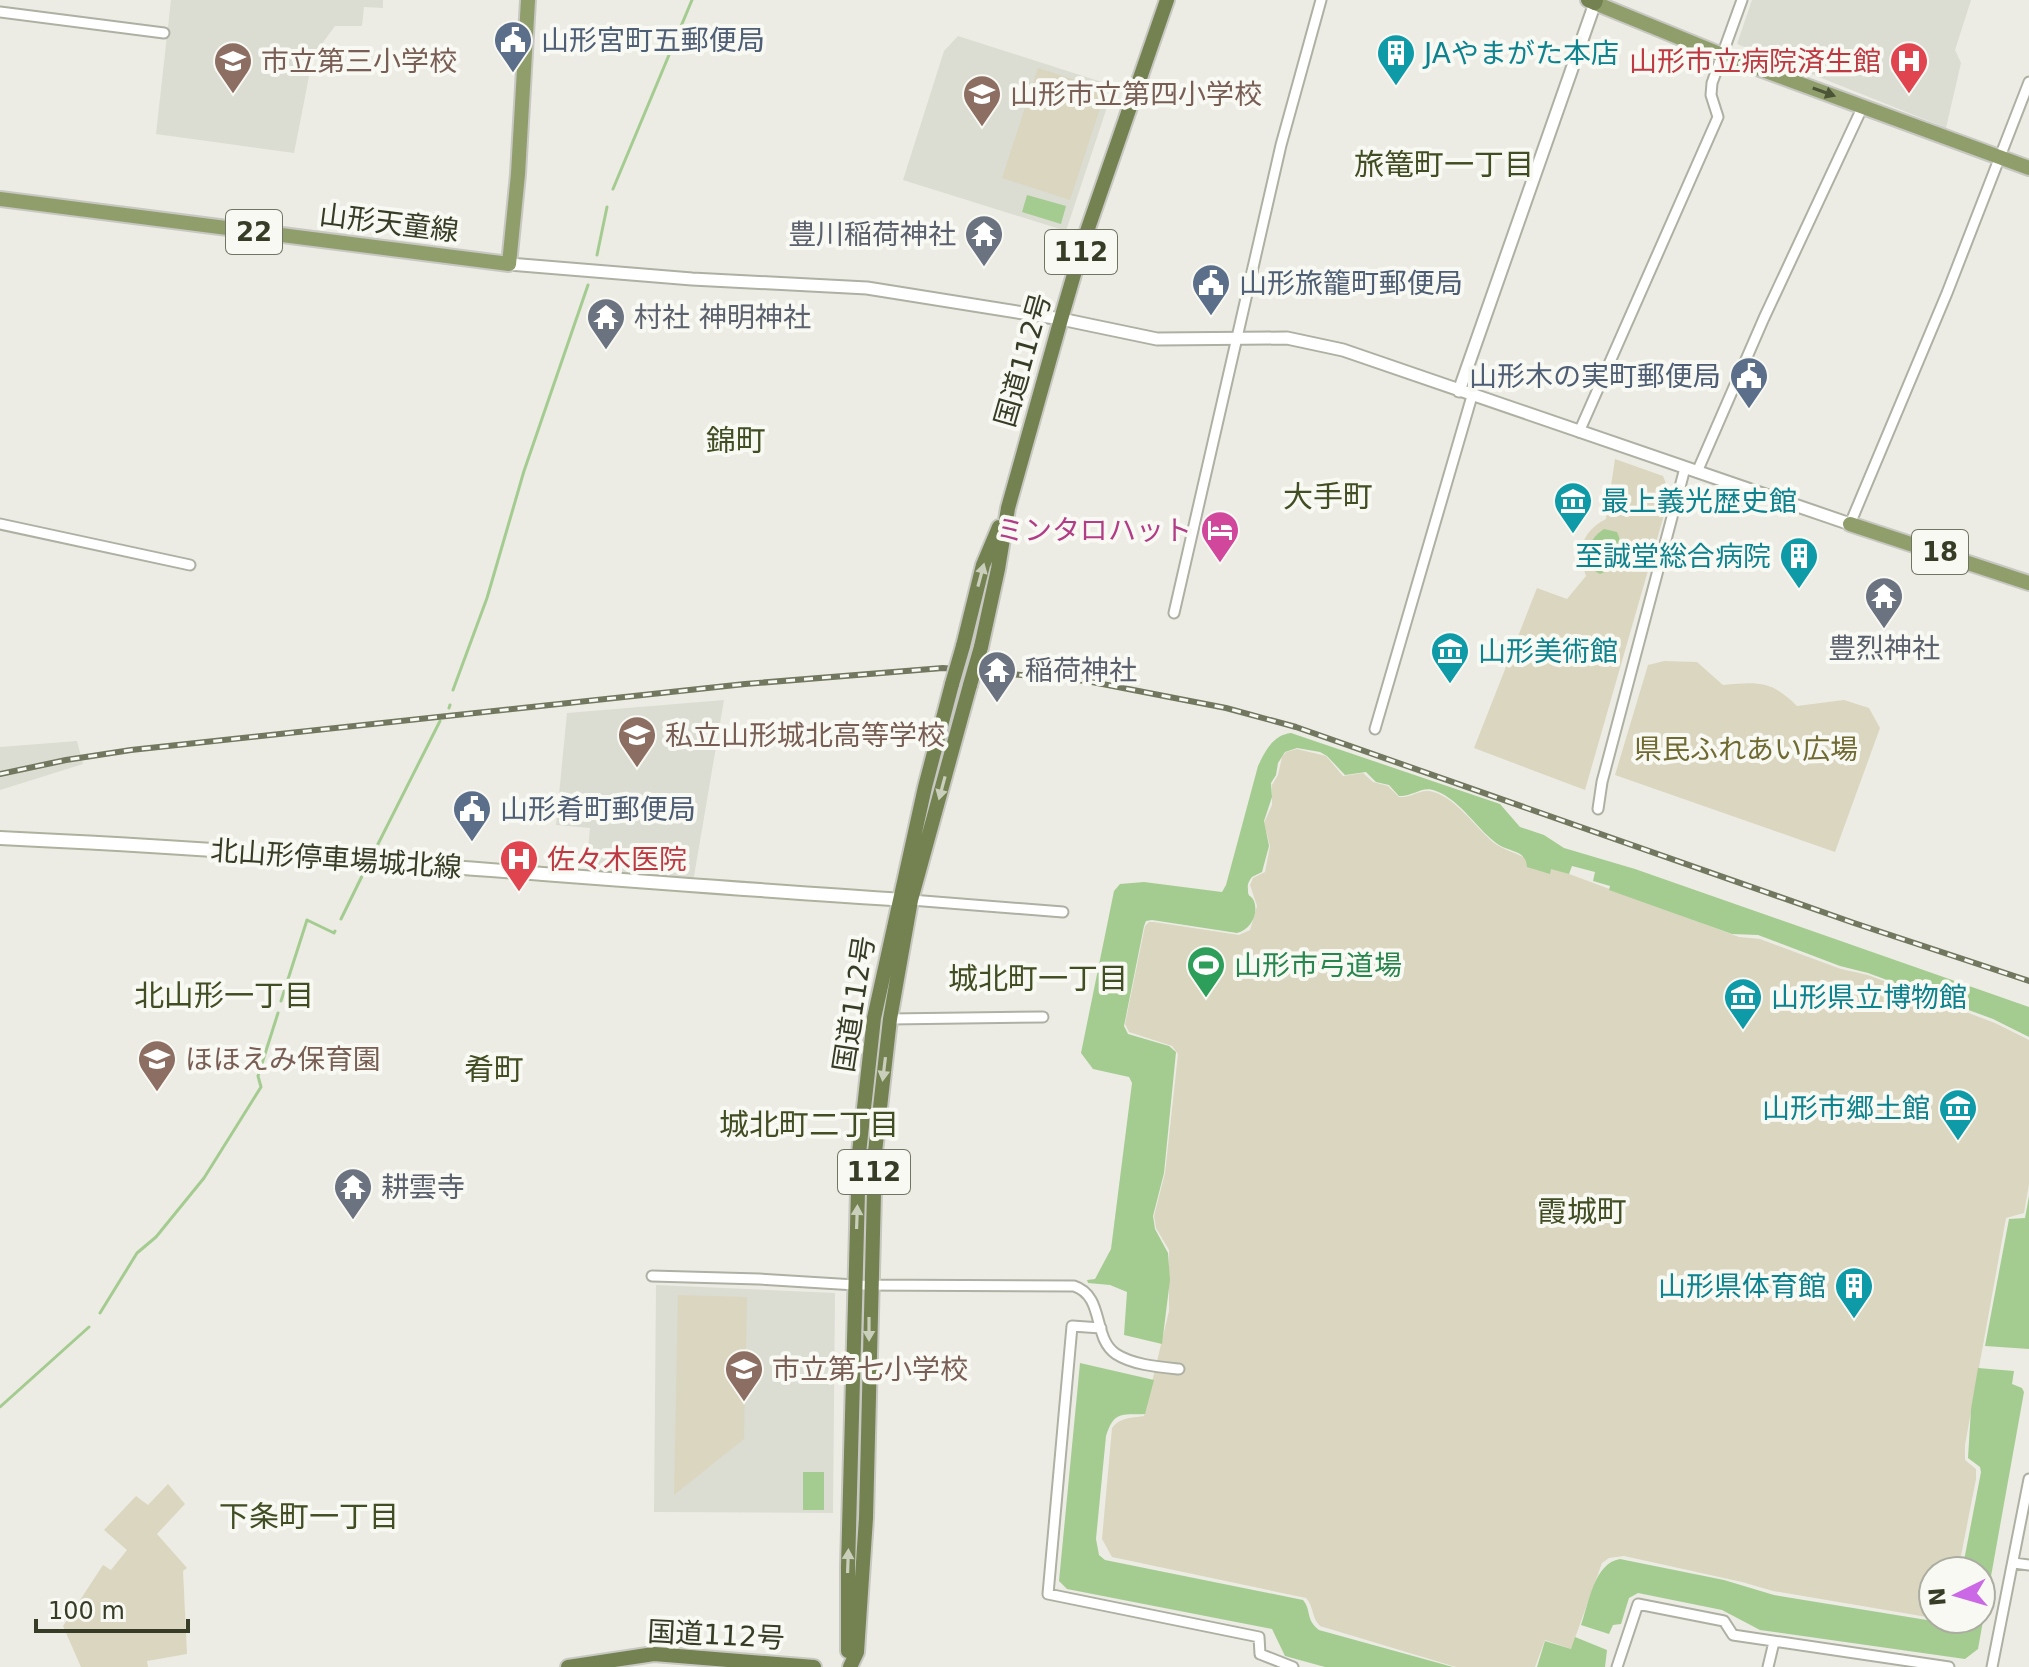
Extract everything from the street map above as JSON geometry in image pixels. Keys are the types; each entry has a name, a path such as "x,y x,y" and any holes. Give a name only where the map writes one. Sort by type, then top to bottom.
{"highway":[{"name":"国道112号","path":"849,1667 857,1652 866,1518 859,1153 874,1018 905,900 981,647 1008,508 1061,319 1084,240 1167,0"},
{"name":"国道112号","path":"862,1285 905,900 952,684 983,565 1008,508"},
{"name":"国道112号","path":"568,1667 654,1654 814,1667"}],"main road":[{"path":"509,264 518,174 528,0"},
{"path":"1593,1 1722,55 2029,168"},
{"name":"山形天童線","path":"0,199 509,264"},
{"name":"18","path":"1850,524 2029,583"},
{"name":"北山形停車場城北線","path":"0,838 426,864 905,900"}],"street":[{"path":"1174,613 1294,92 1321,0"},
{"path":"1579,432 1718,117 1711,95 1712,83 1742,0"},
{"path":"1459,391 1593,1"},
{"path":"0,12 164,33"},
{"path":"509,264 692,279 867,288 1061,319 1157,339 1287,338 1315,343 1850,524 1947,293 2029,82"},
{"path":"1697,472 1764,318 1863,106"},
{"path":"1375,729 1472,396"},
{"path":"1598,809 1605,770 1685,468"},
{"path":"0,524 190,565"},
{"path":"905,900 1063,912"},
{"path":"890,1019 1043,1017"},
{"path":"652,1276 862,1285 1074,1286 1089,1295 1108,1346 1116,1354 1154,1367 1179,1369"},
{"path":"1101,1328 1072,1326 1048,1594 1259,1637 1260,1654 1293,1667"},
{"path":"1992,1667 2029,1479"},
{"path":"2014,1563 2029,1565"},
{"path":"1617,1667 1638,1604 1724,1621 1733,1635 1949,1667"},
{"path":"1768,1667 1774,1642"}],"shaded area":[{"name":"市立第三小学校","path":"171,0 383,0 383,8 364,7 362,26 335,26 313,56 294,153 156,134"},
{"name":"山形市立病院済生館","path":"1752,0 1971,0 1955,50 1961,63 1946,128 1737,44"},
{"path":"958,36 1114,86 1066,231 903,180 944,51"},
{"path":"1027,195 1066,206 1061,224 1022,212"},
{"path":"1604,529 1617,532 1620,551 1611,568 1600,574 1589,564 1588,552 1593,539"},
{"name":"私立山形城北高等学校","path":"724,700 693,882 586,873 590,828 556,825 567,713"},
{"path":"1291,733 1500,804 1520,827 1544,835 1564,848 1635,869 2029,1007 2029,1037 1993,1019 1868,973 1840,966 1758,935 1732,934 1609,890 1610,886 1593,881 1595,872 1572,866 1569,874 1551,869 1550,874 1527,867 1521,854 1499,845 1462,809 1436,791 1426,789 1399,796 1389,785 1376,782 1366,772 1345,775 1320,752 1297,748 1285,752 1271,783 1272,797 1264,821 1269,846 1262,872 1249,881 1248,894 1255,906 1249,925 1237,933 1152,920 1146,921 1144,926 1124,1026 1128,1034 1169,1046 1176,1052 1164,1173 1153,1216 1155,1229 1168,1253 1170,1280 1162,1344 1124,1335 1127,1292 1110,1285 1088,1283 1087,1280 1095,1279 1111,1249 1132,1083 1129,1077 1093,1069 1081,1053 1114,891 1120,884 1144,882 1222,892 1258,766 1274,740"},
{"path":"77,741 83,764 0,790 0,747"},
{"path":"2029,1196 2029,1349 1985,1346 2009,1219 2025,1218"},
{"name":"市立第七小学校","path":"656,1285 835,1293 833,1513 654,1512"},
{"path":"1080,1363 1154,1380 1145,1414 1116,1418 1106,1436 1096,1539 1099,1555 1105,1560 1303,1600 1312,1622 1319,1630 1453,1667 1325,1667 1285,1656 1272,1629 1067,1589 1059,1581"},
{"path":"1978,1368 2014,1371 2012,1384 2024,1392 1995,1555 1965,1555 1981,1472 1980,1467 1968,1458 1971,1409"},
{"path":"803,1472 824,1472 824,1510 803,1510"},
{"path":"1620,1559 1724,1580 1774,1595 1917,1618 1917,1635 1981,1635 1978,1649 1965,1659 1760,1630 1722,1610 1638,1593 1629,1598 1621,1624 1613,1625 1609,1634 1581,1625 1598,1576 1611,1562"},
{"path":"1575,1637 1607,1650 1605,1667 1537,1667 1545,1641 1571,1649"}],"green space":[{"path":"1038,68 1106,90 1070,200 1002,178"},
{"path":"1615,459 1663,476 1670,494 1585,790 1474,748 1537,588 1567,599 1586,576 1583,543 1591,529 1606,519"},
{"name":"県民ふれあい広場","path":"1664,661 1697,662 1723,685 1755,683 1771,687 1797,706 1844,700 1869,708 1880,728 1835,852 1615,775 1648,665"},
{"path":"1297,749 1326,756 1343,776 1363,773 1373,782 1388,786 1399,797 1425,791 1438,793 1494,843 1523,857 1739,937 1760,939 1841,969 1868,975 1995,1023 2029,1040 2029,1184 2024,1213 2006,1218 1965,1445 1965,1460 1976,1469 1976,1479 1961,1555 1917,1555 1917,1615 1773,1591 1624,1556 1609,1558 1602,1563 1571,1649 1545,1640 1535,1667 1456,1667 1320,1626 1306,1598 1112,1557 1102,1539 1112,1428 1122,1420 1144,1416 1169,1311 1169,1250 1156,1228 1154,1216 1165,1173 1178,1054 1172,1046 1129,1032 1125,1024 1145,926 1154,922 1239,935 1250,930 1257,906 1250,885 1253,878 1265,872 1270,846 1264,823 1272,805 1272,785 1286,752"},
{"path":"678,1295 747,1297 744,1439 674,1495"},
{"path":"168,1484 185,1504 157,1534 187,1568 183,1571 187,1654 147,1661 148,1667 81,1667 63,1626 103,1565 111,1570 127,1550 104,1530 136,1496 148,1505"}],"waterway":[{"path":"613,189 692,0"},
{"path":"597,255 607,207"},
{"path":"453,690 487,598 524,471 588,285"},
{"path":"374,852 440,721"},
{"path":"341,919 365,870"},
{"path":"281,1001 307,920 335,931"},
{"path":"100,1313 137,1253 156,1237 204,1178 261,1087 258,1076 278,1013"},
{"path":"0,1407 89,1327"}],"railway":[{"path":"0,774 131,750 745,684 943,668 1087,681 1226,708 1296,727 1854,923 2029,981"}],"place":[{"name":"山形宮町五郵便局","path":"513,74"},
{"name":"JAやまがた本店","path":"1396,87"},
{"name":"市立第三小学校","path":"233,95"},
{"name":"山形市立病院済生館","path":"1909,95"},
{"name":"山形市立第四小学校","path":"982,128"},
{"name":"豊川稲荷神社","path":"984,268"},
{"name":"山形旅籠町郵便局","path":"1211,317"},
{"name":"村社 神明神社","path":"606,351"},
{"name":"山形木の実町郵便局","path":"1749,410"},
{"name":"最上義光歴史館","path":"1573,535"},
{"name":"ミンタロハット","path":"1220,564"},
{"name":"至誠堂総合病院","path":"1799,590"},
{"name":"豊烈神社","path":"1884,630"},
{"name":"山形美術館","path":"1450,685"},
{"name":"稲荷神社","path":"997,704"},
{"name":"私立山形城北高等学校","path":"637,769"},
{"name":"山形肴町郵便局","path":"472,843"},
{"name":"佐々木医院","path":"519,893"},
{"name":"山形市弓道場","path":"1206,999"},
{"name":"山形県立博物館","path":"1743,1031"},
{"name":"ほほえみ保育園","path":"157,1093"},
{"name":"山形市郷土館","path":"1958,1142"},
{"name":"耕雲寺","path":"353,1221"},
{"name":"山形県体育館","path":"1854,1320"},
{"name":"市立第七小学校","path":"744,1403"}],"district":[{"name":"旅篭町一丁目","path":"1444,164"},
{"name":"錦町","path":"736,440"},
{"name":"大手町","path":"1328,496"},
{"name":"城北町一丁目","path":"1038,978"},
{"name":"北山形一丁目","path":"224,995"},
{"name":"肴町","path":"494,1069"},
{"name":"城北町二丁目","path":"809,1124"},
{"name":"霞城町","path":"1582,1211"},
{"name":"下条町一丁目","path":"309,1516"}]}
